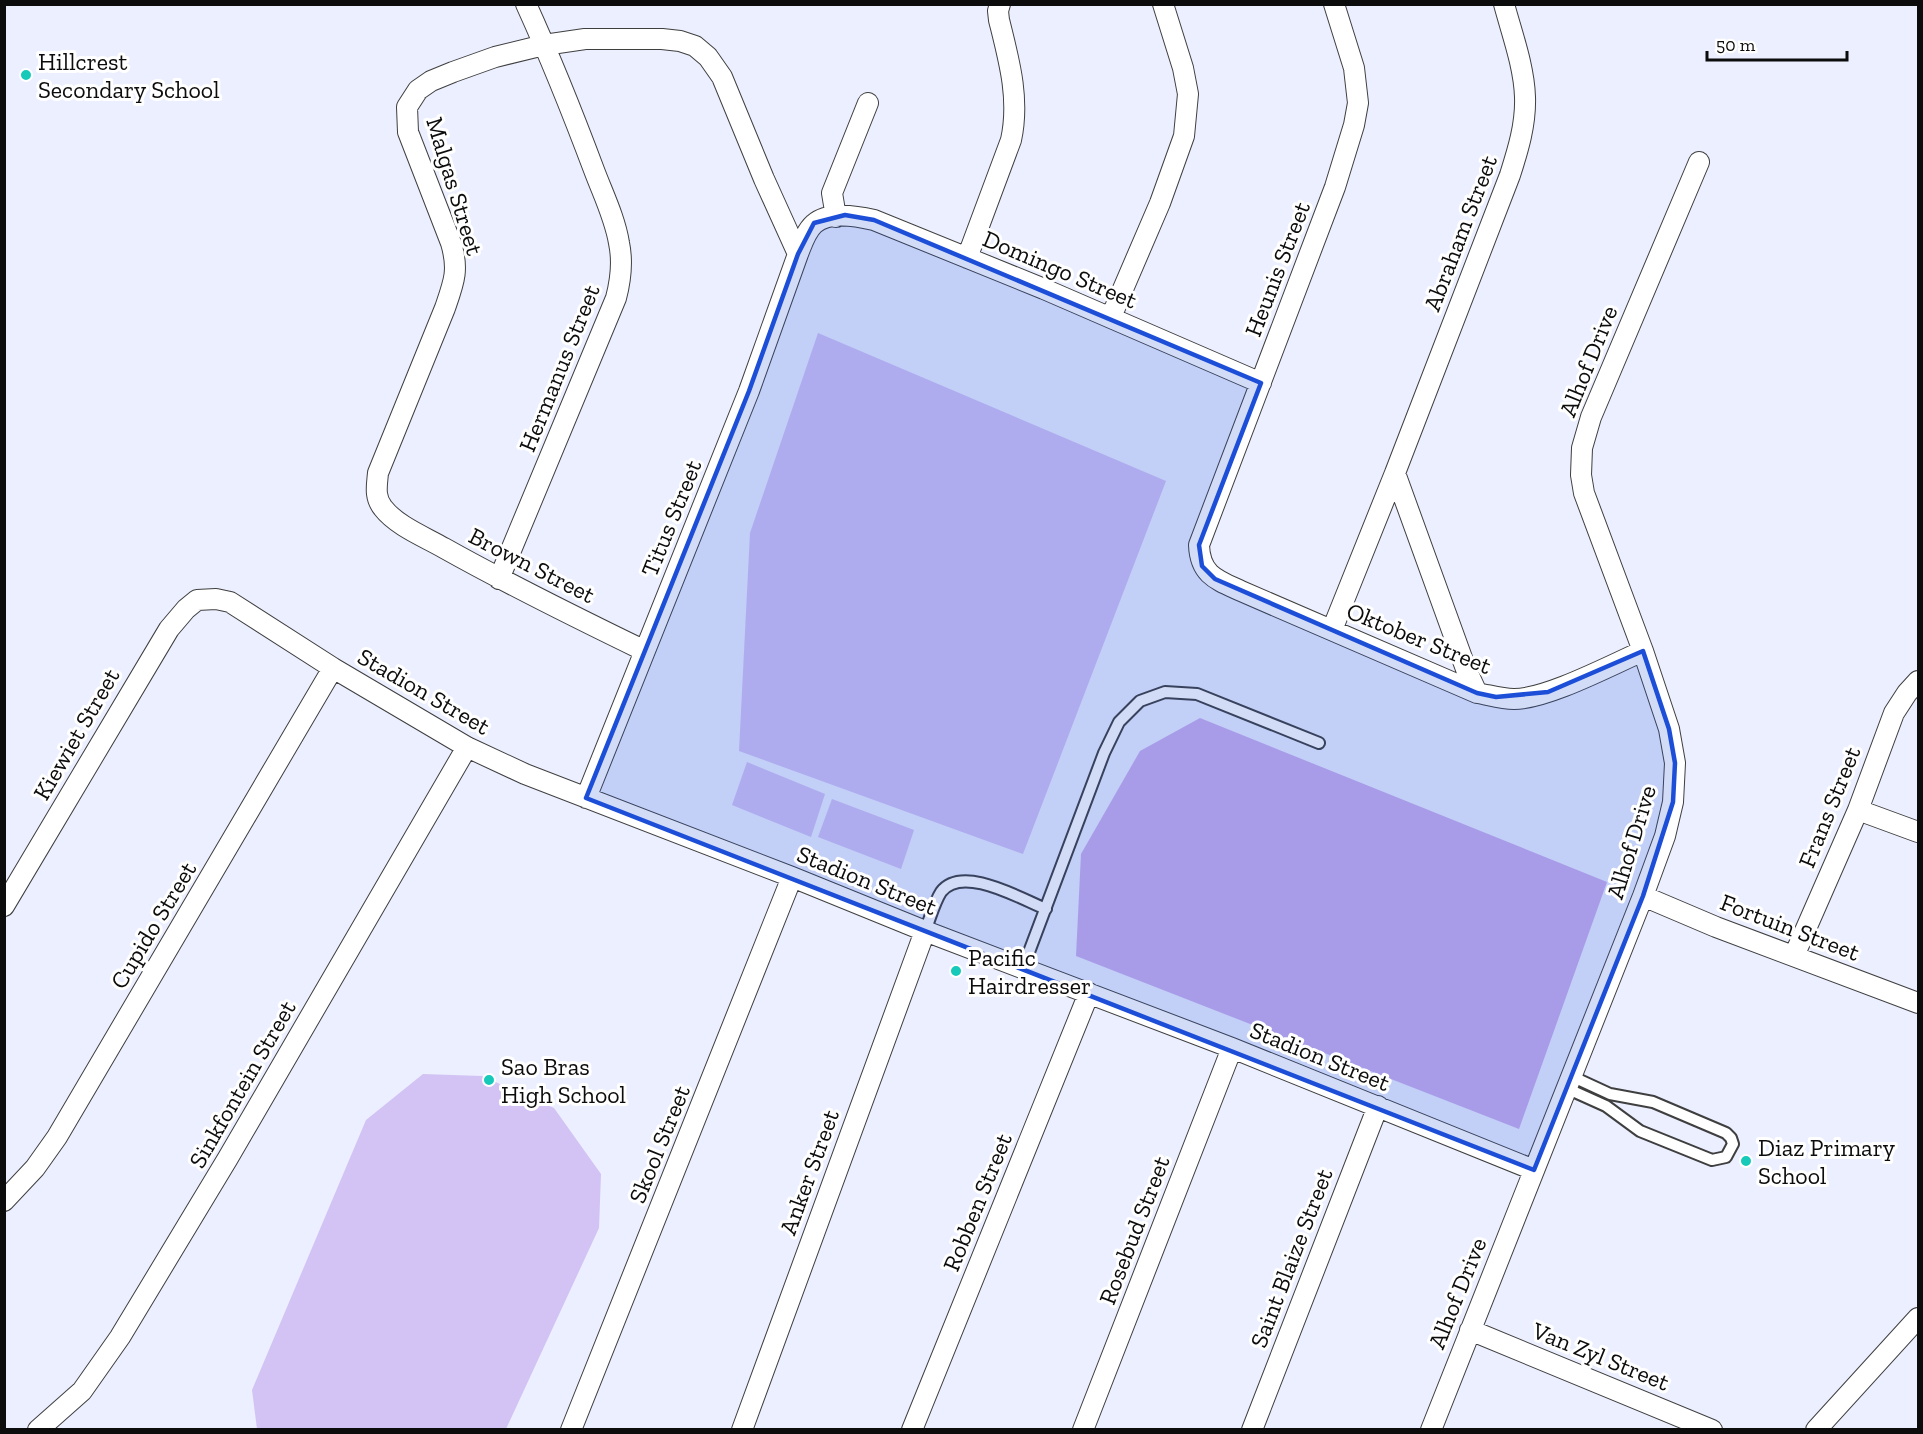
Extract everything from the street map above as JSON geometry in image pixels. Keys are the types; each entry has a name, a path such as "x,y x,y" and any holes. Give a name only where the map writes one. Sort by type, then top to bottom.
{"street":[{"name":"Hermanus Street","path":"499,579 616,298 621,282 622,266 613,220 575,118 526,4"},
{"path":"1111,317 1160,203 1184,136 1188,94 1183,68 1163,4"},
{"name":"Heunis Street","path":"1199,545 1335,187 1354,125 1358,103 1354,68 1334,4"},
{"name":"Abraham Street","path":"1332,630 1510,176 1521,140 1525,96 1521,70 1504,4"},
{"path":"967,258 1011,140 1015,123 1016,101 999,20 1000,5"},
{"path":"544,45 585,39 662,39 695,45 708,57 722,77 798,254"},
{"name":"Malgas Street","path":"397,520 382,508 377,497 378,473 454,284 456,261 452,243 408,132 407,107 418,90 431,81 495,57 544,45"},
{"path":"836,217 832,193 868,104"},
{"name":"Alhof Drive","path":"1431,1430 1643,896 1665,836 1673,802 1676,784 1675,763 1669,729 1643,651 1584,493 1581,474 1582,448 1591,417 1700,162"},
{"name":"Domingo Street","path":"836,217 845,215 874,220 1111,317 1261,383"},
{"name":"Titus Street","path":"586,798 749,391 798,254 814,223 836,217"},
{"path":"1395,473 1466,669 1477,693"},
{"name":"Brown Street","path":"397,520 499,579 645,651"},
{"name":"Oktober Street","path":"1199,545 1202,566 1215,579 1477,693 1514,699 1529,697 1548,692 1643,651"},
{"name":"Stadion Street","path":"203,598 230,602 333,668 467,747 586,798 1232,1048 1534,1170"},
{"name":"Kiewiet Street","path":"4,906 168,629 186,609 203,598"},
{"name":"Cupido Street","path":"4,1200 35,1168 57,1137 333,668"},
{"name":"Frans Street","path":"1794,956 1858,810 1894,713 1914,683 1918,681"},
{"name":"Sinkfontein Street","path":"38,1430 82,1391 120,1337 228,1158 467,747"},
{"path":"1858,810 1918,832"},
{"name":"Skool Street","path":"571,1430 792,877"},
{"name":"Fortuin Street","path":"1643,896 1918,1003"},
{"name":"Anker Street","path":"742,1430 925,931"},
{"name":"Robben Street","path":"912,1430 1089,993"},
{"name":"Rosebud Street","path":"1083,1430 1232,1048"},
{"name":"Saint Blaize Street","path":"1252,1430 1378,1106"},
{"path":"1816,1430 1918,1318"},
{"name":"Van Zyl Street","path":"1470,1330 1712,1430"}],"lane":[{"path":"1023,968 1104,753 1119,722 1140,701 1165,692 1197,694 1319,743"},
{"path":"925,931 941,892 951,884 964,881 981,882 1046,909"},
{"path":"1569,1082 1611,1094 1653,1102 1726,1133 1733,1144 1726,1157 1712,1160 1640,1131 1569,1082"}],"highlighted area":[{"path":"845,215 874,220 1261,383 1199,545 1202,566 1215,579 1477,693 1496,697 1548,692 1643,651 1669,729 1675,763 1673,802 1643,896 1534,1170 586,798 749,391 798,254 814,223"}],"shaded area":[{"path":"818,333 1166,481 1023,854 739,751 750,533"},
{"path":"1200,718 1607,882 1519,1129 1076,956 1081,854 1140,751"},
{"path":"747,762 825,794 811,837 732,805"},
{"path":"832,799 914,830 901,869 818,837"},
{"path":"423,1074 482,1076 554,1108 601,1174 599,1228 506,1429 257,1429 252,1390 366,1120"}],"place":[{"name":"Hillcrest Secondary School","path":"26,75"},
{"name":"Pacific Hairdresser","path":"956,971"},
{"name":"Sao Bras High School","path":"489,1080"},
{"name":"Diaz Primary School","path":"1746,1161"}]}
